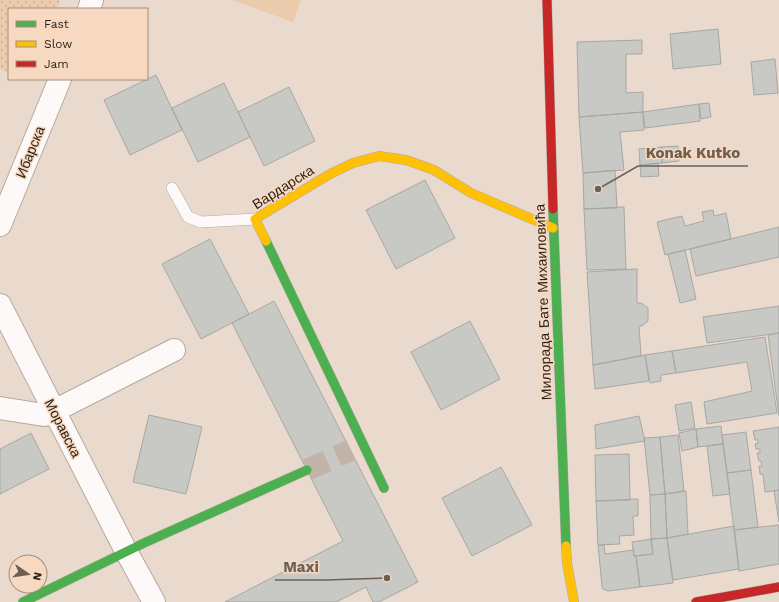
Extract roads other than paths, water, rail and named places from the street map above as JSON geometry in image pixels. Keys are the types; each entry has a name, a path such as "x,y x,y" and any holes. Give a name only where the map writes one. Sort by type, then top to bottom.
{"street":[{"name":"Милорада Бате Михаиловића","path":"547,0 567,563 574,602"},
{"name":"Ибарска","path":"0,225 60,80"},
{"name":"Вардарска","path":"384,488 360,445 255,219 330,174 353,163 379,156 406,160 434,170 471,193 554,228"},
{"name":"Моравска","path":"0,305 126,551 154,602"},
{"path":"0,408 44,415 174,350"},
{"path":"23,602 126,551 307,470"},
{"path":"696,602 779,586"}],"lane":[{"path":"172,188 188,217 195,221 255,219"}],"tunnel":[{"path":"307,470 351,450"}],"place":[{"name":"Konak Kutko","path":"598,189"},
{"name":"Maxi","path":"387,578"}]}
